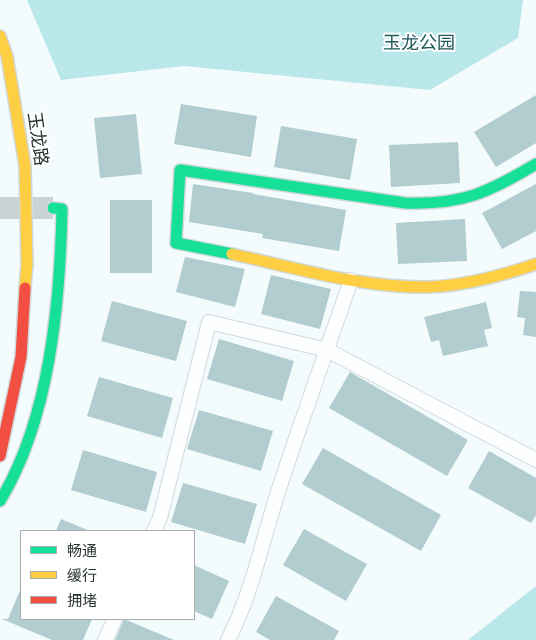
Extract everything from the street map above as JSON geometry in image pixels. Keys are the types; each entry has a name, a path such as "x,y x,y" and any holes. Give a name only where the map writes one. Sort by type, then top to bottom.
{"street":[{"name":"玉龙路","path":"0,36 7,56 25,166 27,264 21,357 0,456"},
{"path":"536,164 488,192 471,198 438,204 406,203 180,170 176,243 351,280 390,286 430,286 469,283 508,274 536,264"},
{"path":"0,501 16,475 26,450 41,394 53,335 61,265 62,209 52,208"},
{"path":"228,640 239,619 278,493 351,280"},
{"path":"154,530 160,518 209,322 327,350 536,460"},
{"path":"105,640 115,620"}],"green space":[{"name":"玉龙公园","path":"27,0 523,0 518,38 430,90 184,66 61,80"},
{"path":"536,586 536,640 468,640"}],"building":[{"path":"536,95 536,143 496,167 474,132"},
{"path":"181,104 257,116 251,157 174,144"},
{"path":"136,114 142,174 100,178 94,118"},
{"path":"281,126 357,139 350,180 274,167"},
{"path":"458,142 460,183 391,187 389,145"},
{"path":"193,184 346,210 339,251 262,238 263,234 189,222"},
{"path":"536,184 536,231 502,249 482,213"},
{"path":"110,200 152,200 152,273 110,273"},
{"path":"465,219 467,261 398,264 396,223"},
{"path":"185,257 245,269 235,307 176,292"},
{"path":"271,275 331,289 320,329 261,314"},
{"path":"520,291 536,292 536,337 523,335 525,318 517,317"},
{"path":"112,301 187,321 176,361 101,341"},
{"path":"486,302 492,328 484,330 488,346 443,356 439,340 431,342 424,317"},
{"path":"219,339 294,361 282,401 207,379"},
{"path":"350,372 468,440 447,476 329,408"},
{"path":"99,377 173,398 162,438 87,416"},
{"path":"199,410 273,431 261,471 187,449"},
{"path":"323,448 441,515 421,551 302,484"},
{"path":"83,450 157,472 146,512 71,490"},
{"path":"489,451 536,478 536,515 531,523 468,488"},
{"path":"183,483 257,504 245,544 171,522"},
{"path":"61,519 88,530 56,530"},
{"path":"304,529 367,564 346,601 283,565"},
{"path":"195,565 229,581 212,619 195,611"},
{"path":"20,590 20,620 92,620 83,640 52,640 2,619 8,619"},
{"path":"276,596 339,631 334,640 270,640 256,632"},
{"path":"124,620 126,620 174,640 115,640"}],"tunnel":[{"path":"0,208 53,208"}],"traffic: fast":[{"path":"232,254 176,243 180,170 405,203 425,203 443,202 474,195 503,183 536,164"},
{"path":"0,501 17,469 30,434 41,397 49,359 55,321 62,209 53,208"}],"traffic: slow":[{"path":"0,36 7,56 25,166 27,264 25,288"},
{"path":"232,254 354,281 428,287 469,282 536,264"}],"traffic: jam":[{"path":"0,456 21,357 25,288"}]}
